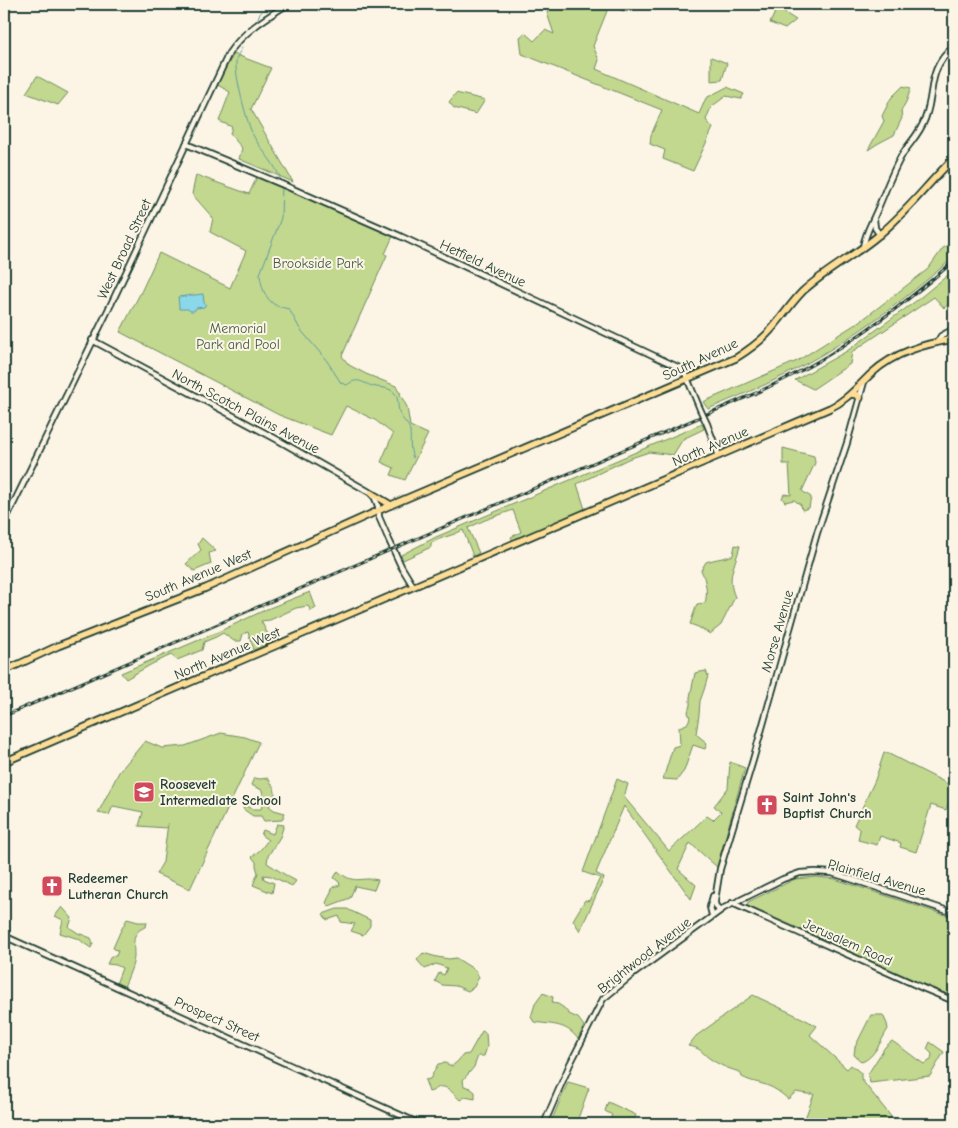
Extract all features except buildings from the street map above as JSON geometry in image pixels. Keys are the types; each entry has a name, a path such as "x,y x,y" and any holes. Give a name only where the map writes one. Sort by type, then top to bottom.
{"main road":[{"name":"South Avenue","path":"402,501 687,380 728,362 752,348 767,334 804,291 832,268 880,235 954,158"},
{"path":"938,341 954,339"},
{"name":"North Avenue","path":"461,566 830,408 843,401 879,368 899,355 938,341"},
{"path":"851,394 857,395 860,398"},
{"path":"371,493 391,505"},
{"name":"South Avenue West","path":"4,671 58,646 206,588 402,501"},
{"name":"North Avenue West","path":"4,762 461,566"}],"street":[{"name":"West Broad Street","path":"4,523 113,300 229,53 250,29 288,4"},
{"path":"862,247 883,195 903,154 920,132 938,66 954,46"},
{"name":"Hetfield Avenue","path":"186,144 400,236 682,369 719,456"},
{"path":"874,217 875,228 880,235"},
{"name":"North Avenue","path":"938,341 941,336 954,329"},
{"name":"North Scotch Plains Avenue","path":"92,340 278,440 371,493"},
{"name":"Morse Avenue","path":"719,911 715,904 720,869 753,760 816,533 847,443 864,382"},
{"path":"371,493 378,506 379,517 401,566 413,586"},
{"name":"Plainfield Avenue","path":"712,915 732,903 791,876 808,872 824,872 845,876 954,913"},
{"name":"Morse Avenue","path":"712,915 710,907 716,888"},
{"name":"Jerusalem Road","path":"732,903 954,1001"},
{"name":"Brightwood Avenue","path":"544,1124 570,1064 603,999 712,915"},
{"name":"Prospect Street","path":"4,936 420,1124"}],"green space":[{"path":"552,4 630,4 627,12 609,6 593,46 599,60 596,69 699,114 706,98 727,87 744,94 741,99 726,96 711,107 706,120 713,128 693,171 663,159 665,150 650,144 651,135 662,110 522,54 520,37 525,33 534,41 545,30 554,34 547,13"},
{"path":"777,8 796,20 785,29 770,23"},
{"path":"234,54 271,68 251,109 293,182 239,159 242,148 230,134 232,127 219,121 230,92 216,84"},
{"path":"711,57 727,63 722,80 711,81"},
{"path":"37,76 68,93 58,105 26,93"},
{"path":"903,86 911,88 901,111 902,118 894,135 868,150 884,121 882,116 891,98"},
{"path":"456,93 485,100 476,114 454,108 449,102"},
{"path":"196,175 249,194 257,177 393,236 385,254 387,255 342,356 349,365 396,386 407,407 410,426 428,434 405,480 391,475 394,468 381,462 393,434 375,420 346,406 331,435 279,415 120,332 159,253 230,288 246,251 210,232 213,218 192,194"},
{"path":"954,242 954,257 894,306 852,336 808,363 756,389 708,409 703,402 797,361 862,320 928,269 943,248"},
{"path":"954,270 954,299 944,308 934,297 852,352 850,364 813,389 795,380 847,351 916,301"},
{"path":"702,424 704,429 683,439 673,455 649,452 628,459 577,484 585,509 513,541 511,537 521,532 513,510 468,528 479,553 473,556 463,530 431,543 431,547 403,560 401,555 436,537"},
{"path":"783,448 814,456 815,463 802,491 811,497 809,508 802,510 801,505 794,500 785,502 782,498 784,494 791,495 789,464 783,464"},
{"path":"202,538 216,551 209,553 211,564 194,571 186,564 201,550 198,544"},
{"path":"735,545 740,546 731,577 732,590 735,597 721,625 710,634 690,624 697,604 705,603 706,599 706,586 701,570 706,562 733,555"},
{"path":"310,592 316,608 311,611 308,606 296,608 270,620 261,621 272,642 254,650 248,632 243,634 241,641 234,641 223,633 204,642 202,650 177,660 171,655 126,679 121,673 267,609"},
{"path":"706,671 708,676 700,701 696,734 707,743 705,749 693,745 684,771 677,780 663,779 673,747 680,745 679,727 687,724 690,718 688,712 695,673"},
{"path":"221,733 245,737 259,742 190,889 156,874 163,862 168,823 166,828 139,826 143,812 113,806 109,815 98,813 119,772 145,741 162,748 185,746"},
{"path":"884,753 954,787 946,810 931,805 916,852 900,847 901,843 880,836 877,845 858,840 860,830 854,825 875,780"},
{"path":"730,762 745,768 717,867 690,843 678,869 696,885 691,899 624,806 596,873 604,878 580,931 573,920 585,900 589,901 600,878 583,872 617,779 628,784 624,797 669,851 707,816 713,820 721,812 714,806 728,788"},
{"path":"254,778 268,778 275,792 269,806 274,810 285,813 282,820 264,821 261,816 253,816 243,809 244,805 252,809 261,809 264,799 262,790 251,785"},
{"path":"277,824 284,825 280,837 268,856 267,863 296,881 292,886 271,876 263,875 264,879 274,883 272,893 253,885 258,873 256,862 252,857 268,840 261,835 263,830 273,834"},
{"path":"338,871 344,876 353,879 378,880 374,890 355,886 350,898 329,906 326,903 333,887 340,885 334,878"},
{"path":"816,877 835,879 954,918 954,997 814,938 747,906 748,902 795,879"},
{"path":"62,907 72,918 69,927 91,938 93,943 91,948 79,939 60,933 63,920 55,916"},
{"path":"337,909 347,909 370,920 370,926 363,935 351,931 355,924 341,922 339,916 327,920 323,914"},
{"path":"127,919 147,922 146,927 138,932 134,939 133,964 124,987 116,984 122,968 107,964 111,956 116,956 118,951 113,948"},
{"path":"423,953 449,959 456,958 475,970 479,977 474,987 468,991 456,986 442,985 435,981 439,973 444,975 447,968 436,964 425,969 417,960"},
{"path":"543,993 553,997 552,1003 558,1004 569,1014 578,1018 584,1026 578,1039 564,1027 534,1022 531,1017 535,1004"},
{"path":"753,995 817,1026 810,1035 847,1069 851,1065 861,1073 861,1079 897,1124 803,1124 814,1094 796,1092 788,1099 772,1088 742,1077 740,1072 720,1065 698,1049 688,1046 696,1036"},
{"path":"871,1015 883,1015 888,1029 871,1056 862,1062 854,1055 855,1047"},
{"path":"482,1031 486,1033 487,1047 484,1056 478,1056 474,1067 463,1080 464,1086 475,1092 475,1099 465,1097 460,1100 449,1089 443,1087 429,1092 425,1080 430,1079 438,1064 445,1063 452,1066 463,1055 469,1054"},
{"path":"892,1041 924,1064 931,1060 932,1054 927,1049 930,1042 944,1052 930,1076 870,1083 868,1074 885,1047"},
{"path":"568,1082 589,1088 576,1124 550,1124"},
{"path":"608,1102 636,1115 632,1124 598,1124 599,1120 609,1121 612,1115 605,1111"}],"water":[{"path":"203,294 204,303 206,304 204,307 196,308 194,311 179,309 178,297"}],"waterway":[{"path":"258,18 268,4"},
{"path":"242,48 238,55 236,69 248,121 253,135 276,168 281,181"},
{"path":"282,185 281,218 260,274 264,292 269,300 277,306 289,309 300,329 327,361 341,383 347,385 354,381 359,381 394,392 400,414 409,429 413,458"}],"railway":[{"path":"4,716 756,393 808,367 853,339 898,307 954,261"}],"place":[{"name":"Roosevelt Intermediate School","path":"144,792"},
{"name":"Saint John's Baptist Church","path":"767,805"},
{"name":"Redeemer Lutheran Church","path":"52,886"}],"park label":[{"name":"Brookside Park","path":"318,263"},
{"name":"Memorial Park and Pool","path":"238,336"}]}
